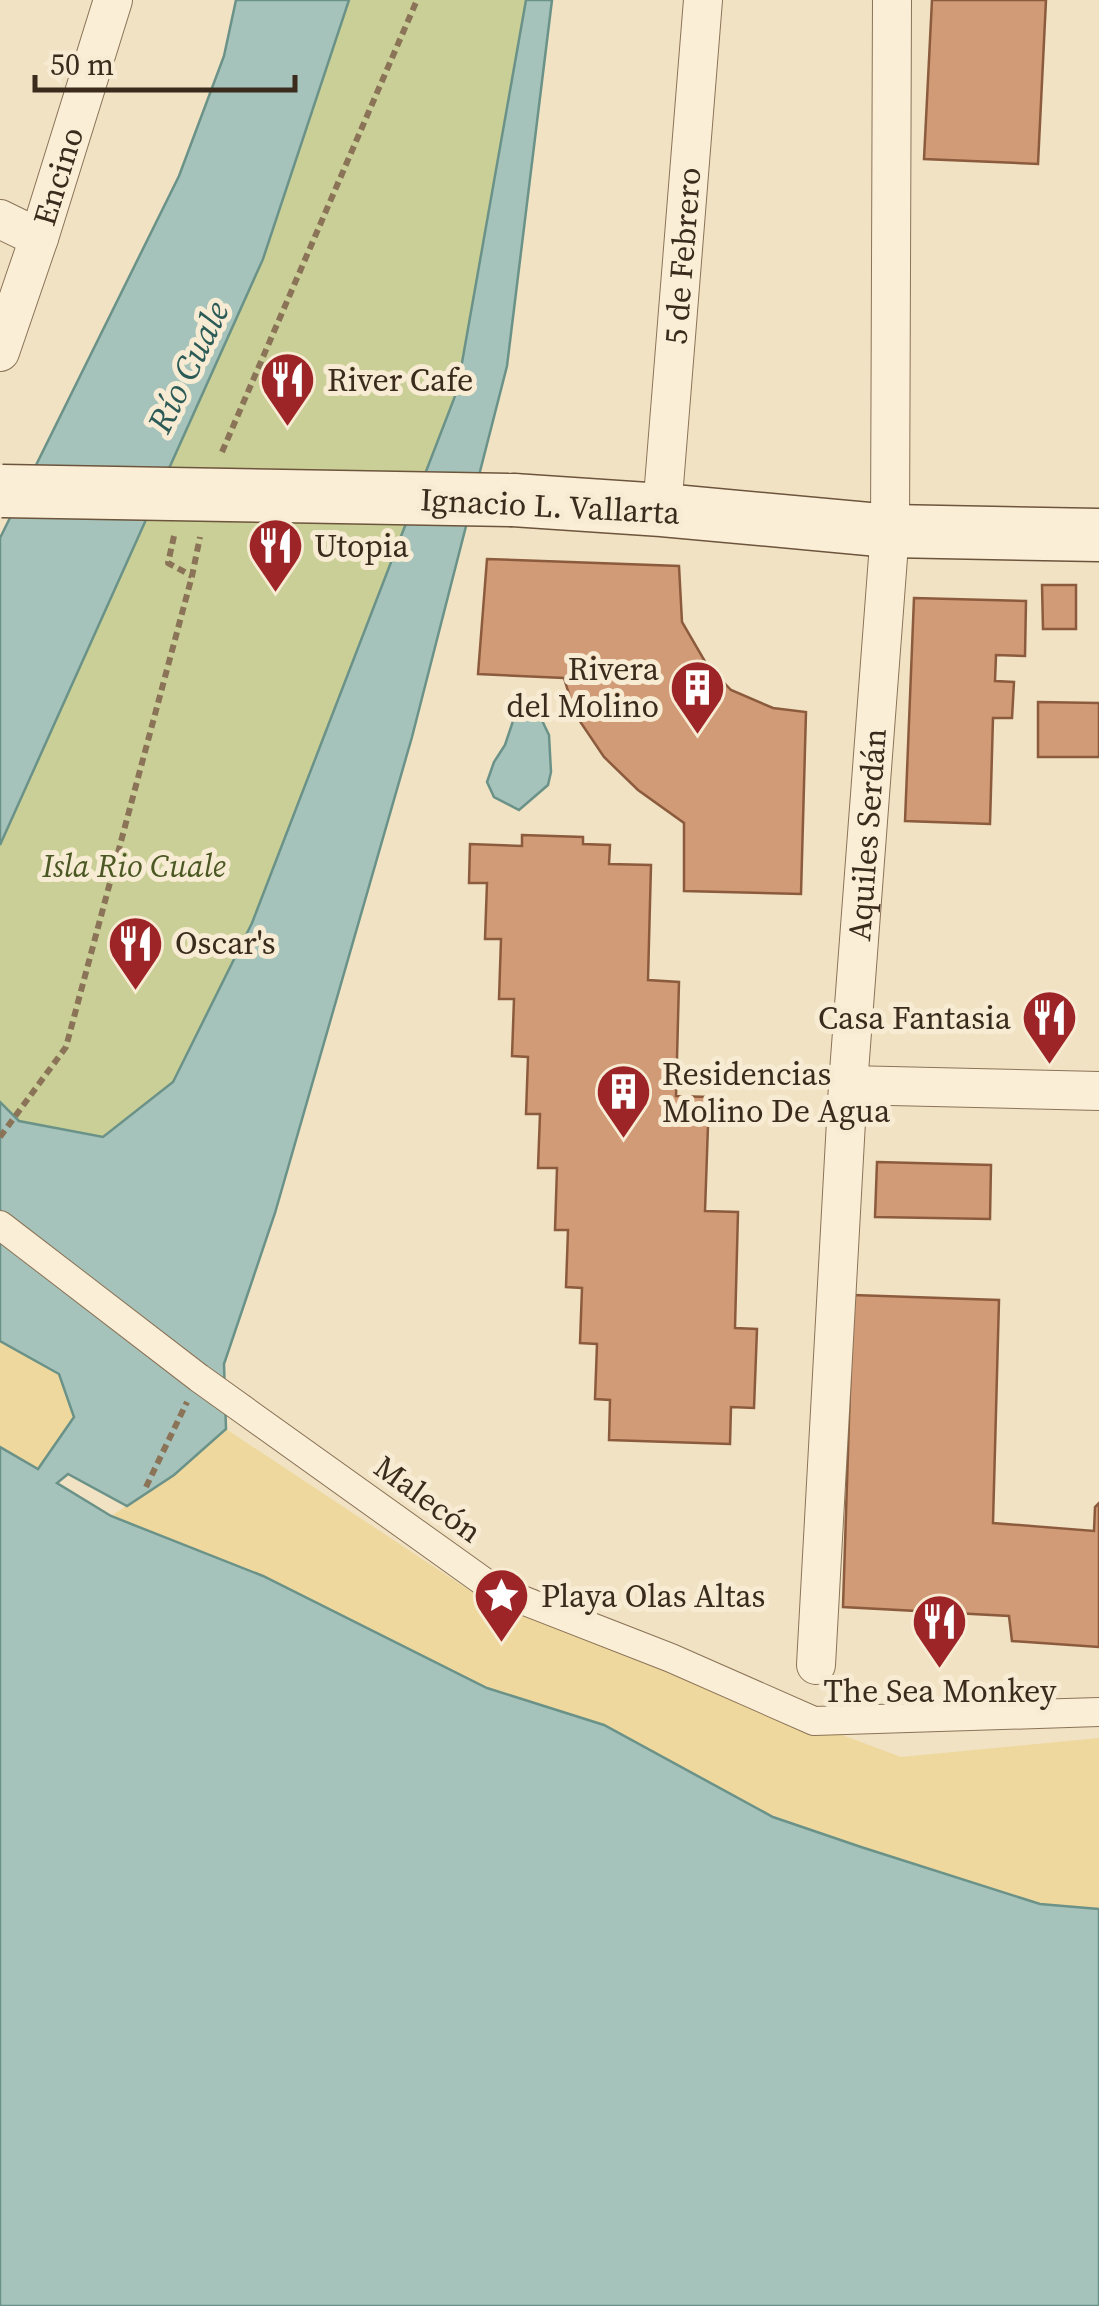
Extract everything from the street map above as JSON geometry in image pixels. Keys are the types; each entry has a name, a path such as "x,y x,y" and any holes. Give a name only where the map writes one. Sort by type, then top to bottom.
{"main road":[{"name":"Ignacio L. Vallarta","path":"1,492 513,500 890,532 1099,535"}],"street":[{"name":"Encino","path":"0,352 113,0"},
{"name":"5 de Febrero","path":"662,510 703,0"},
{"name":"Aquiles Serdán","path":"816,1665 848,1085 890,532 892,0"},
{"path":"0,219 39,238"},
{"path":"848,1085 1099,1091"},
{"name":"Malecón","path":"0,1225 199,1378 494,1589 672,1658 814,1721 1099,1712"}],"path":[{"path":"0,1137 66,1047"},
{"path":"146,1486 199,1378"}],"green space":[{"name":"Isla Rio Cuale","path":"349,0 526,0 457,391 252,923 173,1082 103,1137 19,1121 0,1102 0,845 263,259"}],"sand":[{"path":"0,1341 59,1374 74,1417 38,1469 0,1447"},
{"name":"Playa Olas Altas","path":"226,1429 487,1602 901,1757 1099,1738 1099,1909 1040,1904 767,1813 604,1725 487,1688 263,1576 111,1516 174,1475"}],"water":[{"name":"Río Cuale","path":"236,0 349,0 263,259 0,845 0,538 179,176 224,56"},
{"path":"526,0 552,0 507,366 412,737 275,1213 224,1364 226,1429 174,1475 127,1506 68,1474 57,1483 111,1516 263,1576 487,1688 604,1725 773,1817 1040,1904 1099,1909 1099,2306 0,2306 0,1447 38,1469 74,1417 59,1374 0,1341 0,1102 19,1121 103,1137 173,1082 252,923 457,391"},
{"path":"527,707 537,710 549,735 551,772 548,785 519,810 494,797 487,782 514,718"}],"building":[{"path":"932,0 1046,0 1038,164 924,159"},
{"name":"Rivera del Molino","path":"487,559 679,566 682,622 707,665 731,690 773,708 806,712 801,894 684,891 684,823 638,790 604,757 575,714 564,678 478,674"},
{"path":"1042,585 1076,585 1076,629 1043,629"},
{"path":"914,598 1026,601 1025,656 996,655 995,681 1014,682 1012,718 993,718 990,824 905,821"},
{"path":"1038,702 1099,703 1099,757 1038,757"},
{"name":"Residencias Molino De Agua","path":"522,835 583,837 583,844 610,845 609,864 651,865 648,980 679,982 676,1096 709,1097 705,1211 738,1212 735,1328 757,1329 754,1408 731,1407 730,1444 609,1440 610,1400 595,1399 597,1344 580,1343 582,1288 566,1287 568,1230 555,1230 557,1168 538,1168 540,1114 526,1114 528,1057 512,1056 514,999 499,999 501,939 485,939 487,883 469,883 470,844 522,846"},
{"path":"877,1162 991,1165 990,1219 875,1217"},
{"path":"853,1295 999,1300 993,1523 1094,1531 1095,1507 1099,1503 1099,1647 1012,1641 1009,1616 843,1607"}],"place":[{"name":"River Cafe","path":"288,429"},
{"name":"Utopia","path":"275,595"},
{"name":"Rivera del Molino","path":"698,736"},
{"name":"Oscar's","path":"136,992"},
{"name":"Casa Fantasia","path":"1050,1067"},
{"name":"Residencias Molino De Agua","path":"623,1141"},
{"name":"Playa Olas Altas","path":"502,1645"},
{"name":"The Sea Monkey","path":"940,1671"}]}
